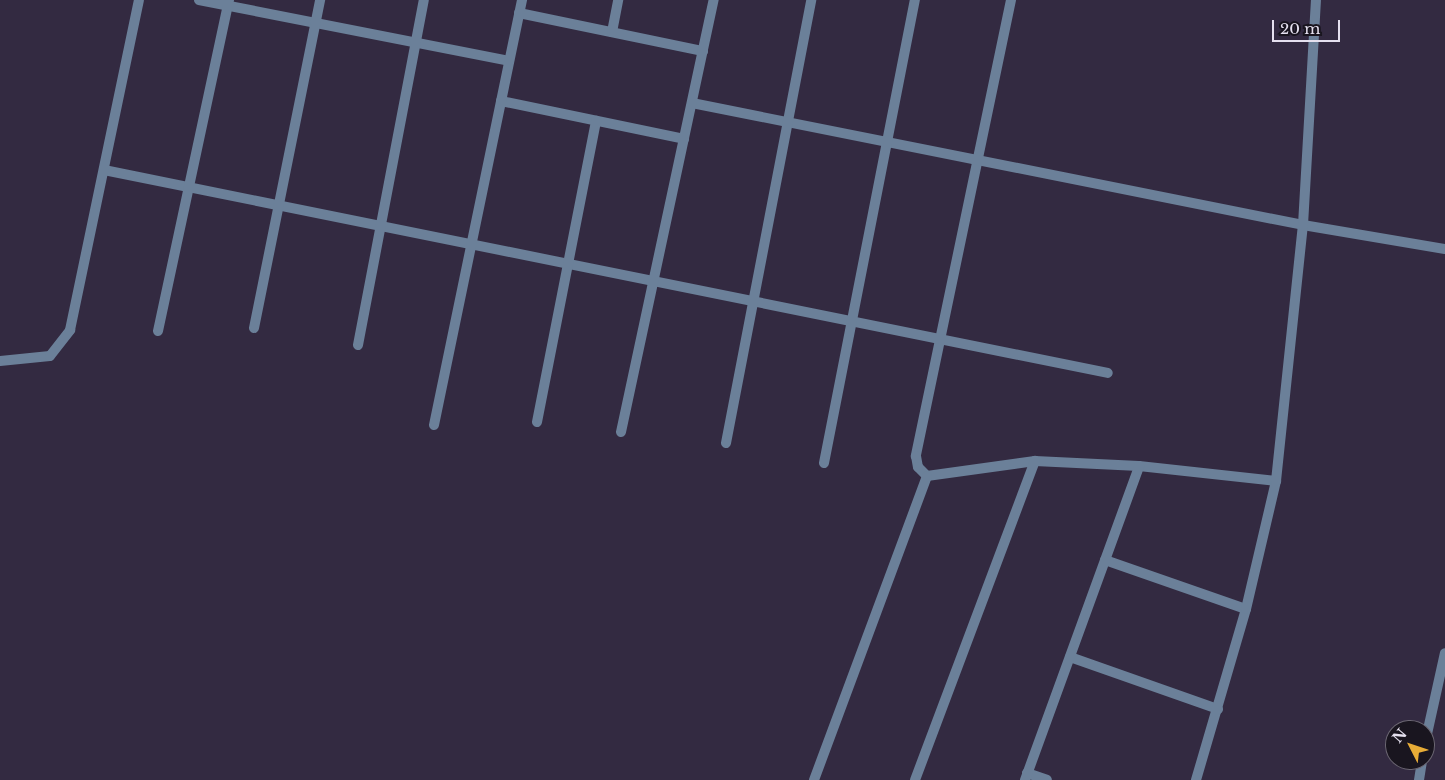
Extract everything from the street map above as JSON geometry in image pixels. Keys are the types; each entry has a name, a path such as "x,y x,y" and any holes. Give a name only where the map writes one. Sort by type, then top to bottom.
{"street":[{"path":"0,361 50,356 70,330 139,0"},
{"path":"199,0 228,3 316,23 509,61"},
{"path":"254,328 320,0"},
{"path":"358,345 424,0"},
{"path":"434,425 522,0"},
{"path":"612,32 618,0"},
{"path":"621,432 714,0"},
{"path":"726,443 811,0"},
{"path":"824,463 916,0"},
{"path":"927,476 918,467 916,456 1011,0"},
{"path":"1196,780 1246,609 1276,481 1303,225 1316,0"},
{"path":"158,331 228,3"},
{"path":"519,13 703,51"},
{"path":"501,101 684,139"},
{"path":"692,103 1303,225 1445,249"},
{"path":"537,422 596,121"},
{"path":"104,170 1108,373"},
{"path":"927,476 1035,461 1139,466 1276,481"},
{"path":"915,780 1035,461"},
{"path":"1047,780 1026,777 1139,466"},
{"path":"814,780 927,476"},
{"path":"1105,560 1246,609"},
{"path":"1430,720 1445,653"},
{"path":"1070,656 1218,709"}]}
